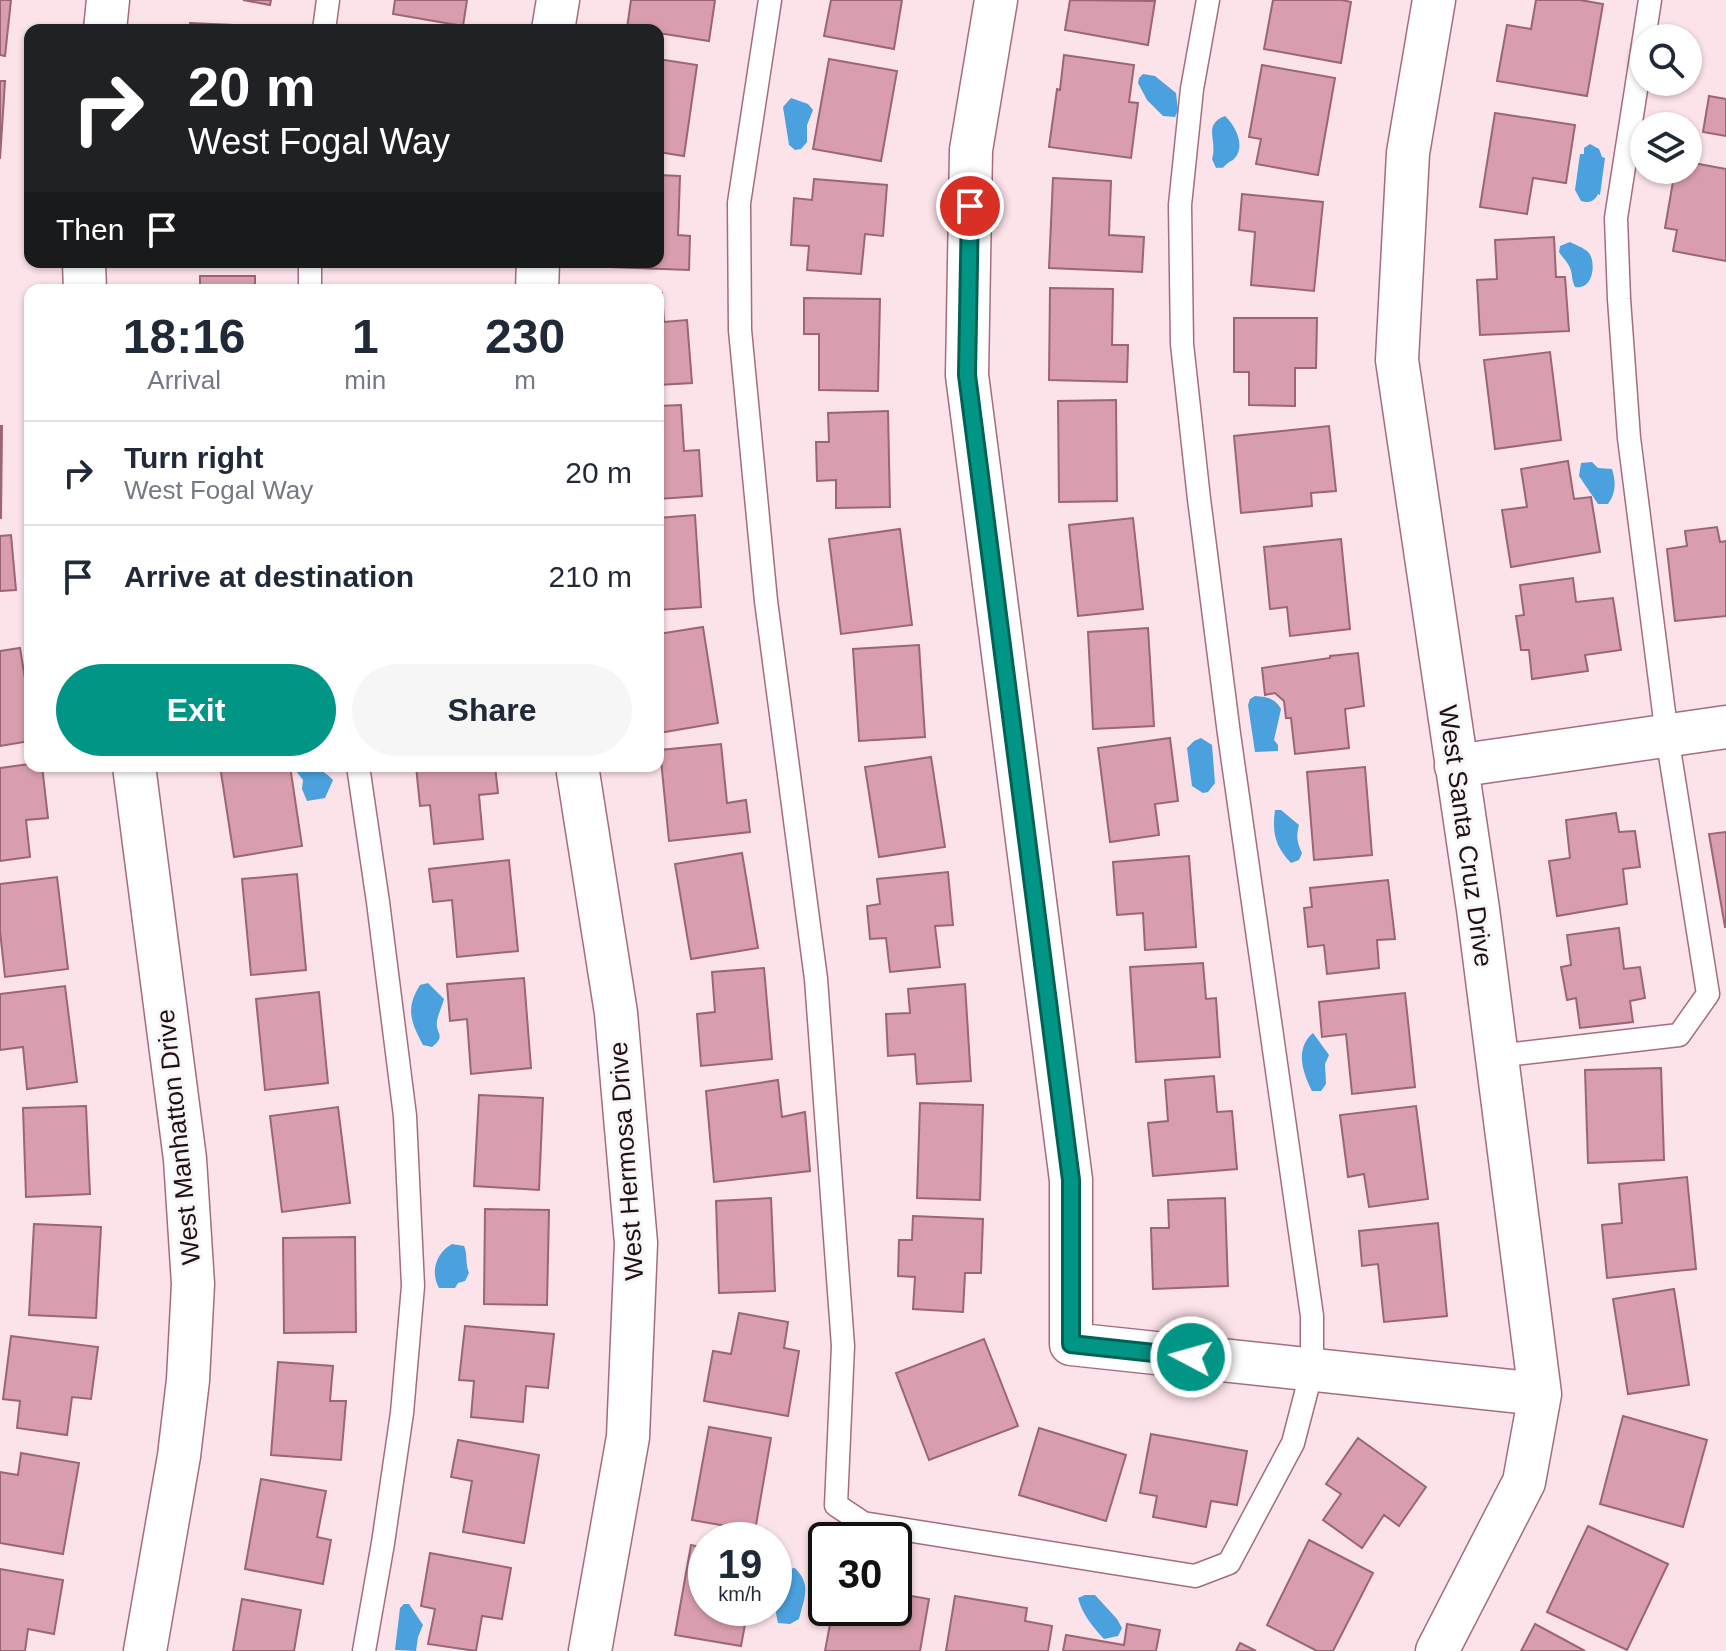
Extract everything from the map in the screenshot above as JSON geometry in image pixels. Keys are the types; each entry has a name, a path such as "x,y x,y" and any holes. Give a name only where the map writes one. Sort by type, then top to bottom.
{"street":[{"path":"106,24 108,0"},
{"path":"554,24 558,0"},
{"path":"996,0 971,150 967,375 1071,1180 1071,1344 1540,1394"},
{"name":"West Santa Cruz Drive","path":"1434,0 1408,153 1397,360 1478,909 1540,1394 1524,1482 1437,1651"},
{"path":"1456,766 1726,727"},
{"name":"West Manhatton Drive","path":"135,772 185,1159 193,1284 188,1380 179,1456 145,1651"},
{"name":"West Hermosa Drive","path":"578,772 616,1013 636,1243 628,1437 590,1651"}],"lane":[{"path":"325,24 328,0"},
{"path":"770,0 739,203 740,330 766,601 816,979 843,1346 836,1505 863,1523 1195,1576 1229,1563 1293,1443 1312,1370 1312,1316 1229,734 1182,344 1180,205 1192,89 1208,0"},
{"path":"1497,1056 1679,1035 1708,994 1667,736 1629,438 1619,299 1616,218 1650,0"},
{"path":"359,772 405,1116 413,1286 402,1413 364,1651"}],"water":[{"path":"1143,74 1155,76 1176,93 1178,110 1175,117 1163,116 1147,100 1138,83"},
{"path":"791,98 808,104 813,110 807,125 807,142 801,149 795,150 789,145 783,107"},
{"path":"1225,116 1236,131 1239,149 1233,160 1224,167 1216,168 1212,159 1212,129"},
{"path":"1590,144 1599,149 1605,158 1600,195 1586,202 1581,201 1575,190 1580,154 1584,154 1584,148"},
{"path":"1570,242 1591,256 1592,273 1582,287 1575,287 1567,262 1559,252 1560,246"},
{"path":"1592,462 1598,468 1612,469 1613,496 1608,504 1598,504 1579,476 1581,463"},
{"path":"1255,696 1276,702 1281,709 1274,740 1278,751 1255,752 1248,705"},
{"path":"1201,738 1212,745 1215,783 1208,792 1203,793 1192,786 1187,748"},
{"path":"297,772 324,772 333,780 325,798 307,801 302,789 303,780"},
{"path":"1275,810 1281,810 1299,825 1298,839 1302,853 1299,860 1291,863 1278,845"},
{"path":"428,983 444,999 437,1021 440,1037 432,1047 423,1045 411,1015 415,994 420,985"},
{"path":"1313,1033 1329,1055 1325,1064 1326,1084 1321,1091 1312,1091 1302,1060 1304,1046"},
{"path":"452,1244 464,1246 469,1273 465,1281 455,1288 439,1288 435,1276 436,1263 442,1252"},
{"path":"792,1568 800,1574 805,1586 799,1619 792,1623"},
{"path":"1095,1595 1117,1619 1122,1628 1118,1636 1104,1639 1096,1630 1078,1598"},
{"path":"409,1604 423,1625 416,1651 395,1650 400,1608"}],"building":[{"path":"0,0 11,0 5,56 0,55"},
{"path":"243,0 271,0 270,5"},
{"path":"395,0 467,0 463,24 393,14"},
{"path":"631,0 715,0 709,41 664,34 664,24 628,24"},
{"path":"831,0 902,0 894,49 824,36"},
{"path":"1070,0 1155,1 1148,45 1065,30"},
{"path":"1273,0 1351,2 1341,63 1264,49"},
{"path":"1536,0 1580,0 1603,4 1587,96 1497,81 1507,25 1531,29"},
{"path":"1064,55 1134,65 1129,102 1138,103 1131,158 1049,147"},
{"path":"829,59 897,71 881,161 813,149"},
{"path":"664,60 697,65 684,156 664,153"},
{"path":"1262,65 1335,78 1318,175 1256,164 1261,139 1249,137"},
{"path":"0,81 5,81 0,159"},
{"path":"1709,96 1726,99 1726,136 1703,132"},
{"path":"1495,113 1575,125 1566,183 1533,178 1527,214 1480,207"},
{"path":"1702,165 1726,169 1726,261 1673,251 1677,230 1665,228 1673,184 1702,184"},
{"path":"664,175 680,176 678,235 690,236 689,270 636,268 664,268"},
{"path":"1053,178 1111,181 1109,235 1144,237 1142,272 1049,268"},
{"path":"814,179 887,185 883,236 865,234 861,274 807,270 809,246 791,245 794,198 812,200"},
{"path":"1242,194 1323,202 1314,291 1251,285 1255,232 1239,230"},
{"path":"1554,237 1556,277 1565,277 1569,331 1480,335 1477,280 1497,279 1495,240"},
{"path":"200,276 255,276 255,284 200,284"},
{"path":"1050,288 1113,289 1112,345 1128,345 1127,382 1049,380"},
{"path":"804,298 880,299 878,391 819,390 819,334 804,334"},
{"path":"1234,318 1317,318 1316,368 1295,368 1295,406 1249,405 1249,372 1234,372"},
{"path":"687,320 692,383 664,385 664,322"},
{"path":"1550,352 1561,440 1495,449 1484,360"},
{"path":"1116,400 1117,501 1059,502 1058,401"},
{"path":"681,405 684,451 699,450 702,496 664,499 664,406"},
{"path":"888,411 890,507 836,508 836,480 817,481 816,442 829,442 828,413"},
{"path":"2,426 1,518 0,518"},
{"path":"1329,426 1336,491 1311,493 1312,506 1241,513 1234,436"},
{"path":"1568,461 1574,499 1591,497 1600,552 1511,567 1502,510 1527,507 1521,469"},
{"path":"695,515 701,607 664,610 664,518"},
{"path":"1133,518 1143,609 1078,616 1069,525"},
{"path":"1717,527 1720,542 1726,541 1726,616 1675,621 1667,549 1687,546 1685,531"},
{"path":"900,529 912,625 841,634 829,539"},
{"path":"11,535 16,590 0,591 0,536"},
{"path":"1341,539 1350,629 1290,636 1287,607 1270,609 1264,547"},
{"path":"1573,578 1576,602 1613,598 1621,650 1585,655 1588,671 1532,679 1529,650 1521,650 1516,616 1524,615 1520,585"},
{"path":"703,627 718,723 664,732 664,633"},
{"path":"1148,628 1154,726 1093,729 1088,632"},
{"path":"919,645 925,737 859,741 853,649"},
{"path":"20,648 24,672 24,742 0,746 0,651"},
{"path":"1358,653 1364,706 1345,709 1349,748 1295,754 1291,718 1286,718 1284,701 1275,693 1265,695 1262,668"},
{"path":"1170,738 1178,801 1155,804 1159,835 1110,842 1098,748"},
{"path":"721,744 727,803 746,800 750,832 669,841 662,772 664,750"},
{"path":"931,757 945,847 879,857 865,767"},
{"path":"24,765 24,772 43,772 48,818 26,820 30,857 0,861 0,768"},
{"path":"1365,767 1372,855 1314,860 1307,772"},
{"path":"221,772 291,772 302,846 234,857"},
{"path":"417,772 496,772 498,793 479,795 483,839 434,844 430,805 420,806"},
{"path":"1616,813 1619,832 1635,831 1640,867 1623,869 1627,904 1557,916 1549,861 1570,858 1566,820"},
{"path":"1726,832 1726,927 1725,927 1709,834"},
{"path":"742,853 758,948 691,959 675,864"},
{"path":"1189,856 1196,947 1145,950 1143,913 1117,915 1113,862"},
{"path":"509,860 518,951 457,957 452,900 433,902 429,869"},
{"path":"948,872 953,925 935,926 940,967 890,972 886,938 870,939 867,906 880,904 877,879"},
{"path":"297,874 306,970 251,975 242,879"},
{"path":"57,877 68,969 5,977 0,931 0,884"},
{"path":"1388,880 1395,939 1377,940 1379,968 1327,974 1324,945 1308,947 1304,908 1312,907 1310,888"},
{"path":"1619,928 1624,969 1640,967 1645,998 1630,1001 1633,1022 1580,1028 1576,998 1567,1000 1561,967 1571,965 1567,935"},
{"path":"1203,963 1206,999 1216,998 1220,1057 1136,1062 1130,967"},
{"path":"764,968 772,1059 701,1066 697,1014 715,1012 712,972"},
{"path":"524,978 531,1068 471,1074 467,1019 450,1021 447,984"},
{"path":"965,984 971,1081 917,1084 915,1054 888,1056 886,1014 910,1013 908,989"},
{"path":"65,986 77,1082 27,1089 23,1047 0,1050 0,994"},
{"path":"319,992 328,1083 265,1090 256,999"},
{"path":"1405,993 1415,1087 1352,1094 1346,1034 1322,1037 1319,1002"},
{"path":"1661,1068 1664,1160 1588,1163 1585,1070"},
{"path":"1214,1076 1217,1112 1232,1111 1237,1169 1153,1176 1148,1123 1168,1121 1165,1080"},
{"path":"778,1080 782,1117 805,1112 810,1171 714,1182 706,1091"},
{"path":"479,1095 543,1098 539,1190 474,1186"},
{"path":"920,1103 983,1105 980,1200 917,1198"},
{"path":"86,1106 90,1194 26,1197 23,1108"},
{"path":"1416,1106 1428,1199 1369,1207 1364,1174 1348,1177 1340,1115"},
{"path":"338,1107 350,1203 282,1212 270,1116"},
{"path":"1687,1177 1696,1269 1607,1278 1602,1225 1622,1223 1619,1184"},
{"path":"771,1198 775,1291 719,1293 716,1201"},
{"path":"1225,1198 1228,1286 1153,1289 1151,1228 1169,1228 1168,1200"},
{"path":"485,1209 549,1210 547,1305 484,1304"},
{"path":"913,1216 983,1219 981,1273 965,1273 963,1312 913,1309 915,1277 898,1276 899,1240 912,1240"},
{"path":"1438,1223 1447,1316 1384,1322 1378,1264 1362,1266 1359,1231"},
{"path":"34,1224 101,1227 96,1318 29,1315"},
{"path":"355,1237 356,1332 284,1333 283,1238"},
{"path":"1674,1289 1689,1385 1628,1394 1613,1299"},
{"path":"739,1313 788,1322 784,1348 799,1351 788,1416 704,1401 713,1351 731,1354"},
{"path":"465,1326 554,1334 548,1388 526,1386 523,1422 471,1417 474,1381 459,1380"},
{"path":"11,1336 98,1347 91,1399 72,1397 67,1435 17,1428 20,1401 3,1399"},
{"path":"984,1339 1018,1426 929,1460 896,1373"},
{"path":"278,1362 333,1366 330,1401 346,1401 341,1460 271,1455"},
{"path":"1623,1416 1707,1440 1683,1527 1600,1504"},
{"path":"709,1427 771,1438 757,1522 692,1520"},
{"path":"1039,1428 1126,1455 1106,1521 1019,1495"},
{"path":"1151,1434 1247,1451 1237,1505 1211,1501 1206,1527 1153,1517 1157,1496 1140,1493"},
{"path":"1358,1438 1426,1487 1399,1526 1384,1515 1362,1548 1323,1520 1341,1494 1326,1484"},
{"path":"458,1440 539,1455 524,1543 463,1532 472,1481 451,1477"},
{"path":"21,1453 79,1463 63,1554 0,1543 0,1472 18,1475"},
{"path":"261,1479 326,1491 317,1537 331,1540 323,1584 245,1569"},
{"path":"1588,1526 1668,1564 1627,1650 1547,1612"},
{"path":"1309,1540 1373,1573 1333,1651 1317,1651 1267,1625"},
{"path":"430,1553 511,1568 502,1619 482,1616 476,1651 428,1644 435,1609 421,1606"},
{"path":"688,1562 688,1626 745,1626 741,1646 675,1635"},
{"path":"0,1569 63,1580 54,1634 28,1629 25,1651 0,1651"},
{"path":"912,1596 929,1599 920,1651 825,1651 830,1626 912,1626"},
{"path":"955,1596 1027,1608 1025,1621 1052,1626 1048,1651 946,1651"},
{"path":"242,1599 301,1610 294,1651 233,1651"},
{"path":"1127,1624 1160,1630 1156,1651 1063,1651 1066,1635 1124,1645"},
{"path":"1535,1624 1585,1651 1521,1651"},
{"path":"1240,1643 1256,1651 1236,1651"}],"route":[{"path":"970,206 967,375 1071,1180 1071,1344 1191,1357"}]}
